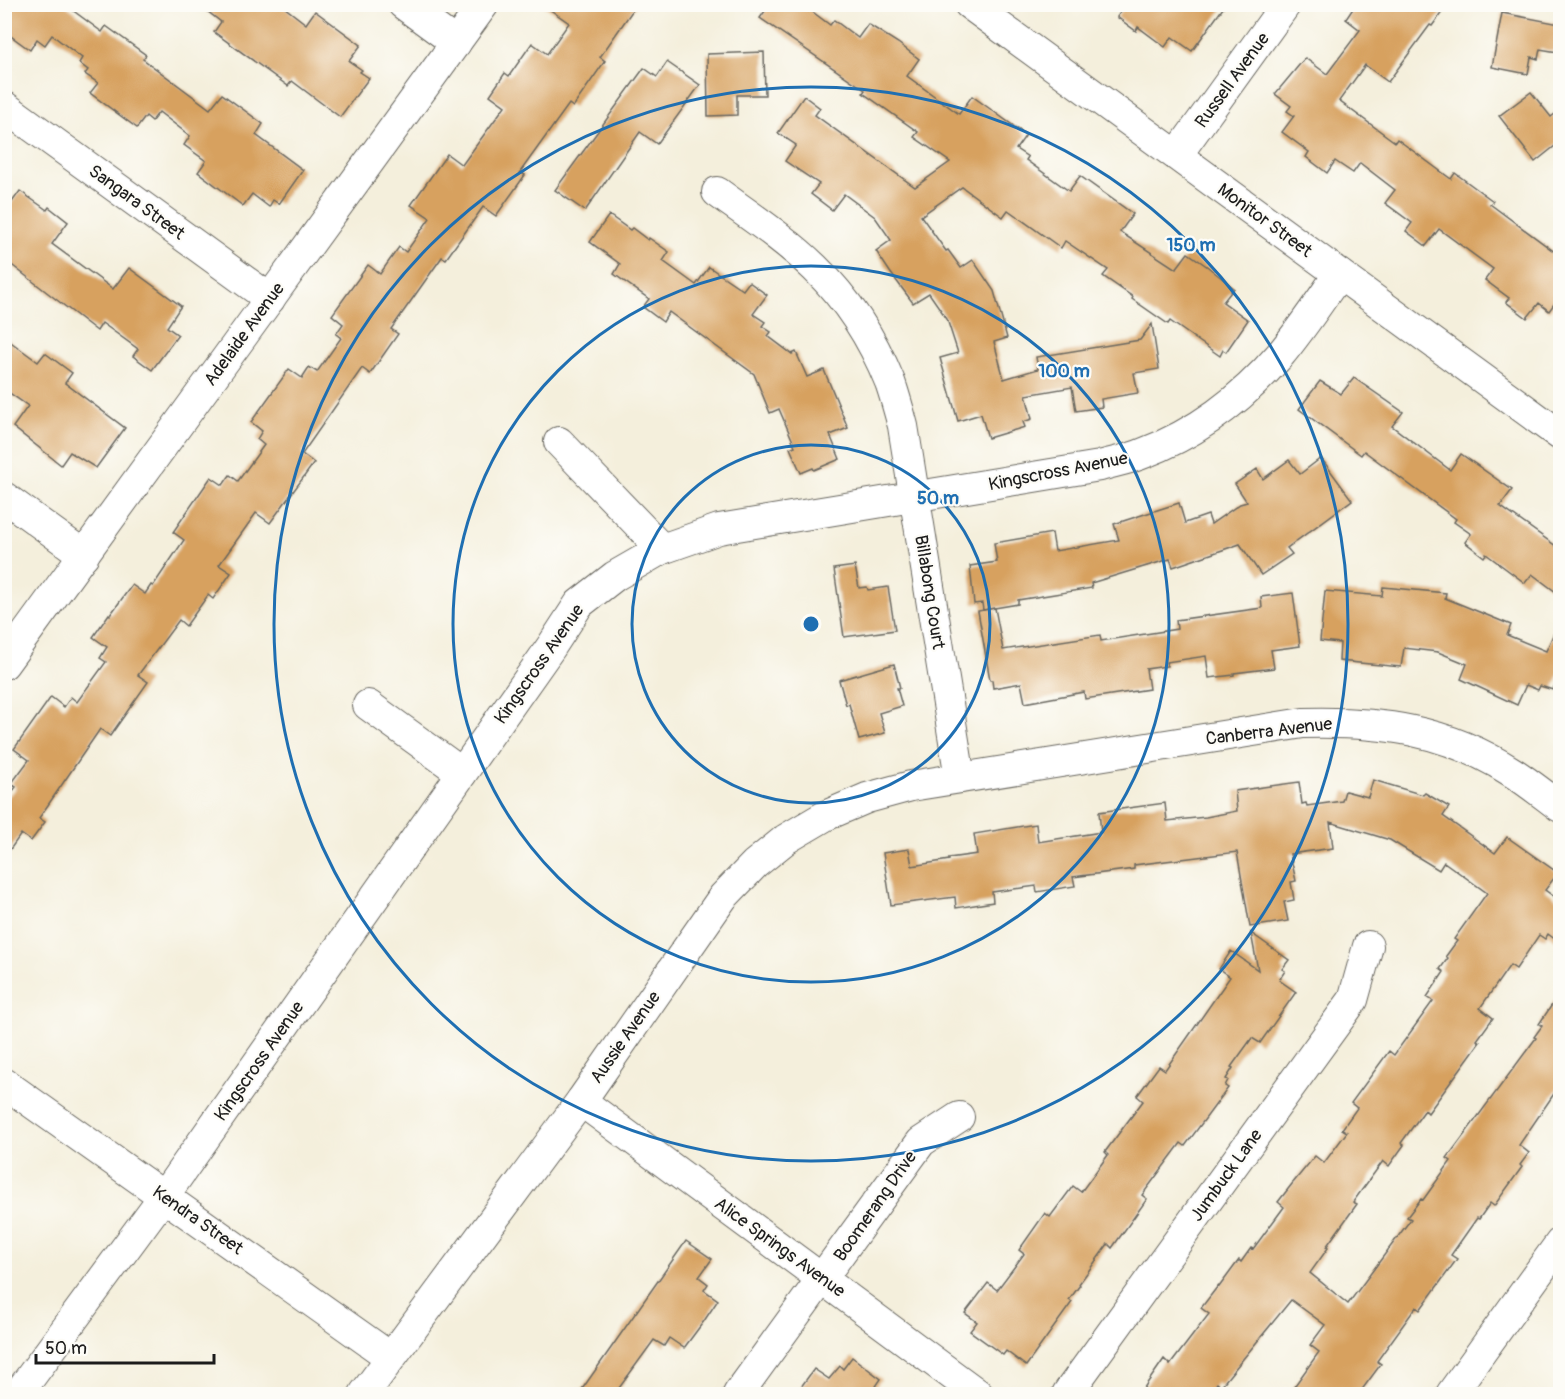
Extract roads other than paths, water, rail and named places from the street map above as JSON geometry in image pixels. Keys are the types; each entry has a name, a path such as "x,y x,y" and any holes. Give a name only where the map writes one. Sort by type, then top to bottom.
{"street":[{"path":"403,4 456,43"},
{"name":"Adelaide Avenue","path":"4,664 483,4"},
{"name":"Monitor Street","path":"969,4 1560,435"},
{"name":"Russell Avenue","path":"1177,155 1286,4"},
{"name":"Sangara Street","path":"4,106 270,299"},
{"name":"Billabong Court","path":"717,192 781,238 815,268 845,302 870,341 890,382 903,426 960,778"},
{"name":"Kingscross Avenue","path":"18,1395 164,1196 579,604 615,576 662,549 719,529 1100,466 1144,453 1185,434 1214,416 1250,387 1281,354 1339,274"},
{"path":"559,442 662,549"},
{"path":"4,497 84,555"},
{"path":"368,705 462,773"},
{"name":"Canberra Avenue","path":"960,778 1303,723 1349,722 1388,726 1428,734 1470,750 1511,771 1560,807"},
{"name":"Aussie Avenue","path":"364,1395 581,1101 723,897 755,864 786,839 825,816 867,798 911,786 960,778"},
{"name":"Jumbuck Lane","path":"1067,1395 1353,1000 1368,946"},
{"name":"Kendra Street","path":"4,1083 390,1358"},
{"name":"Alice Springs Avenue","path":"581,1101 978,1395"},
{"name":"Boomerang Drive","path":"738,1395 921,1142 959,1118"},
{"path":"1451,1395 1560,1243"}]}
